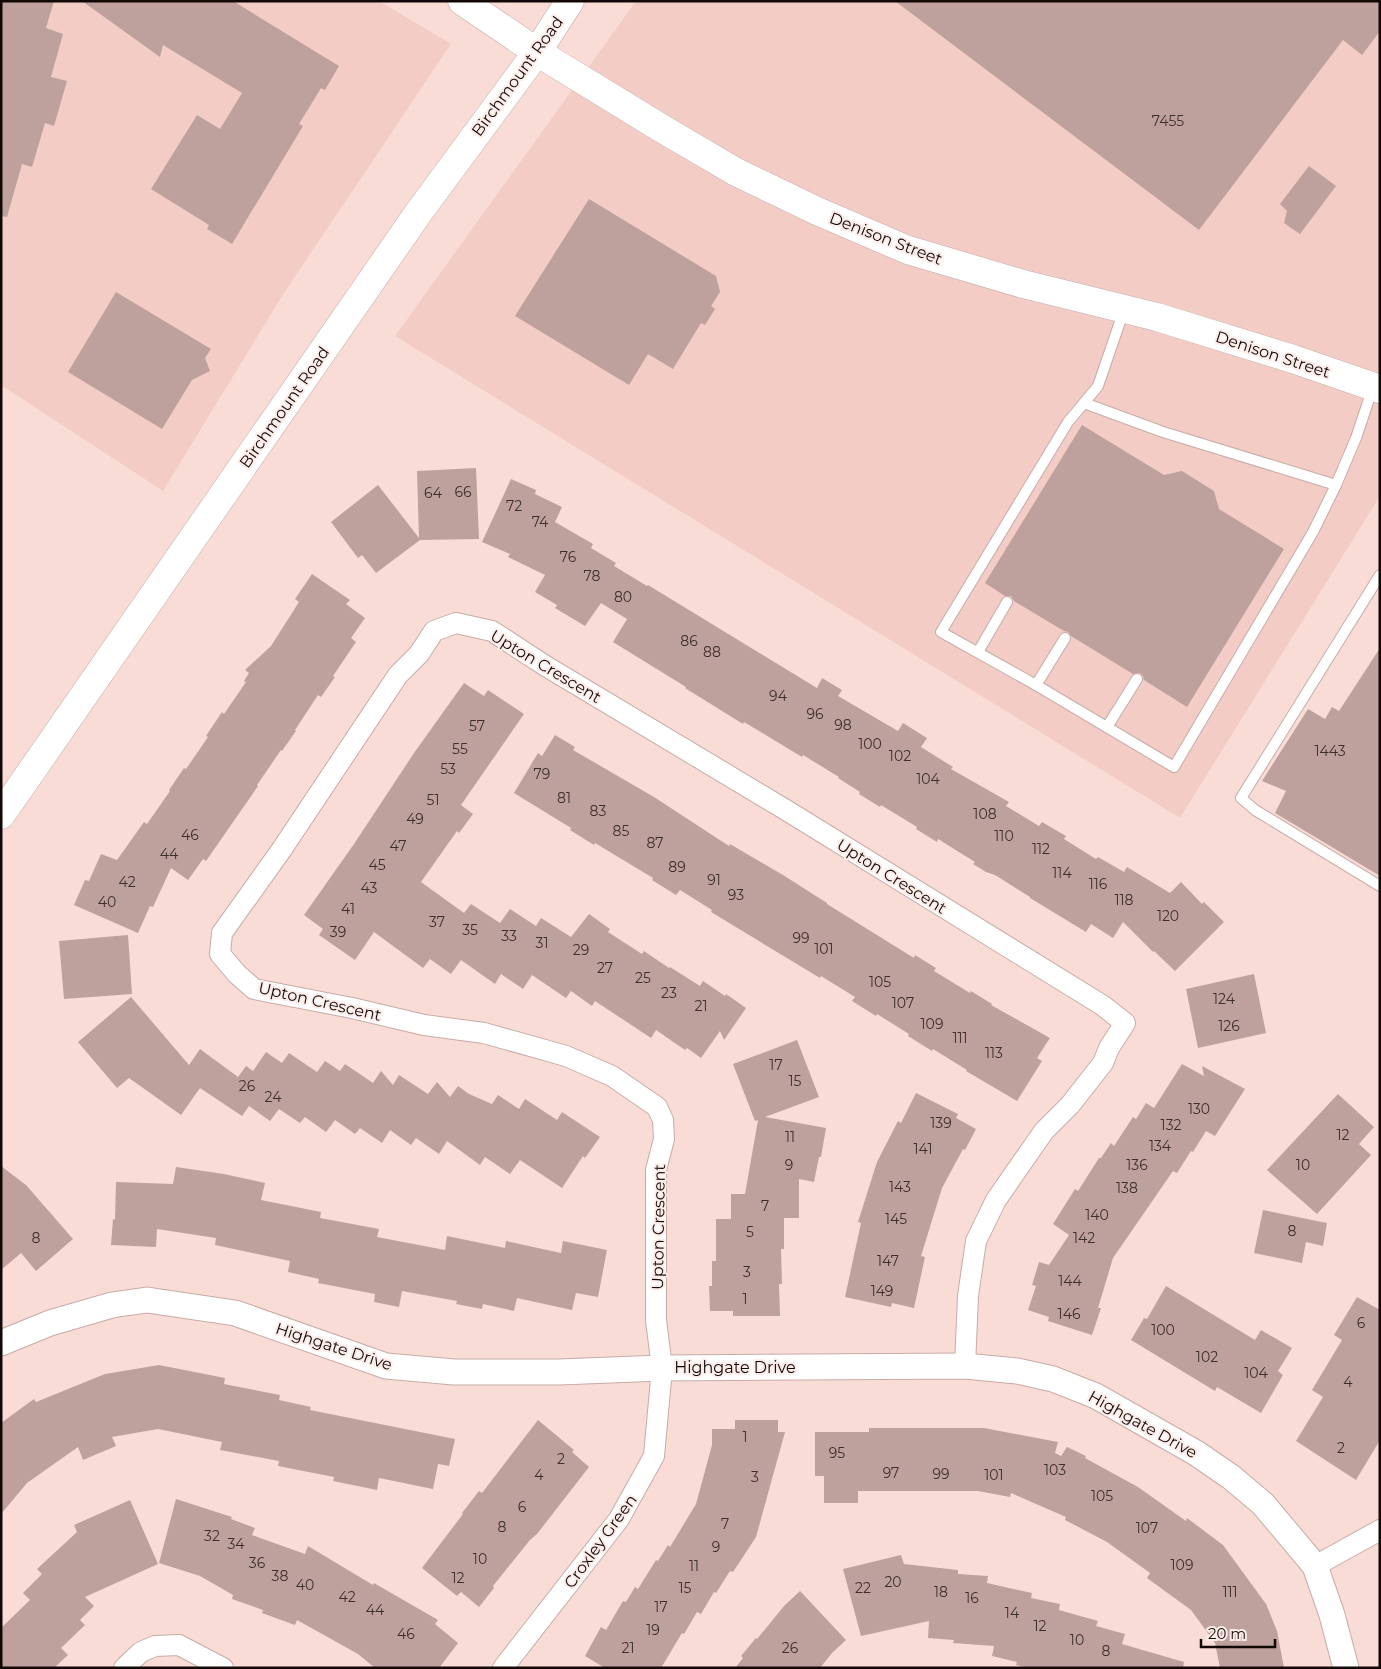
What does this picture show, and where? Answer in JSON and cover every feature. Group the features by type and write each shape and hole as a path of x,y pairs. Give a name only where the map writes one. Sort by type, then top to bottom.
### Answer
{"main road":[{"name":"Denison Street","path":"462,1 537,52 736,172 816,210 908,250 1023,284 1157,317 1376,387"},
{"name":"Birchmount Road","path":"1,814 419,212 537,52 570,1"}],"street":[{"name":"Upton Crescent","path":"662,1368 656,1320 656,1170 664,1139 663,1120 657,1107 612,1076 566,1056 484,1033 424,1025 254,988 237,974 220,954 222,933 282,849 398,675 419,654 434,631 456,623 492,631 544,665 786,810 1102,1004 1125,1023 1109,1048 1103,1063 1070,1105 1044,1131 996,1200 976,1241 968,1296 965,1366"},
{"name":"Highgate Drive","path":"1,1343 59,1320 112,1305 147,1300 235,1313 386,1366 454,1372 559,1372 662,1368 965,1366 1017,1371 1053,1379 1096,1396 1196,1453 1231,1477 1263,1504 1315,1566 1332,1615 1346,1668"},
{"name":"Croxley Green","path":"503,1668 619,1519 641,1482 654,1456 662,1368"},
{"path":"1315,1566 1380,1530"},
{"path":"124,1668 141,1652 155,1646 179,1645 223,1668"}],"lane":[{"path":"1124,309 1098,386 1068,422 941,632 1036,685 1174,767 1313,532 1336,485 1376,387"},
{"path":"1084,403 1163,432 1336,485"},
{"path":"1380,575 1241,798 1255,810 1380,886"},
{"path":"978,652 1007,602"},
{"path":"1036,685 1065,638"},
{"path":"1107,727 1137,679"}],"shaded area":[{"path":"1,1 379,1 451,44 284,293 163,491 1,385"},
{"path":"636,1 1380,1 1380,496 1180,818 395,336"}],"building":[{"path":"1,1 54,1 46,28 63,34 51,77 67,81 54,126 45,123 32,167 22,164 7,217 1,216"},
{"path":"82,1 233,1 339,66 325,90 321,88 299,124 303,126 232,244 207,229 209,225 151,189 197,115 220,129 242,93 163,45 160,57"},
{"path":"895,1 1380,1 1380,31 1362,55 1343,40 1199,230"},
{"path":"1309,166 1336,186 1300,234 1284,223 1287,211 1280,204"},
{"path":"589,199 716,276 720,292 711,306 715,309 705,325 701,323 673,369 648,354 629,385 515,316"},
{"path":"116,292 211,349 205,358 210,371 192,380 162,429 68,372"},
{"path":"1082,425 1164,475 1182,471 1214,491 1219,509 1284,549 1187,707 1144,680 1140,673 1133,674 1071,636 1068,632 1014,601 1011,596 1005,596 985,583"},
{"path":"476,468 479,539 420,540 376,573 362,555 358,558 331,522 378,485 419,538 417,471"},
{"path":"511,479 536,490 535,494 562,507 555,522 593,544 591,548 616,563 614,566 817,688 822,678 842,690 838,696 898,731 903,723 927,738 921,747 953,767 951,769 1009,802 1006,806 1039,826 1042,822 1066,836 1064,839 1096,859 1098,857 1124,872 1127,867 1170,893 1181,882 1202,904 1204,902 1224,922 1175,971 1123,922 1113,938 1091,924 1086,932 995,875 973,864 975,862 938,839 937,842 916,829 917,827 859,794 860,792 839,777 744,722 743,724 613,642 627,619 601,603 585,626 555,608 557,605 535,592 545,575 508,557 510,554 482,542"},
{"path":"312,574 350,600 346,604 365,618 351,638 356,642 333,676 335,677 321,697 318,695 296,731 281,750 206,861 203,859 188,880 171,868 153,907 150,906 138,933 74,905 85,880 89,881 101,854 117,860 144,822 147,824 184,768 186,769 208,737 206,736 222,712 224,714 246,682 244,681 249,673 245,670 271,646 299,602 295,599"},
{"path":"1380,648 1380,876 1275,813 1286,791 1262,781 1308,709 1325,719 1332,707 1339,711"},
{"path":"464,683 484,696 488,690 524,714 461,805 473,814 459,833 457,831 421,882 464,913 471,904 500,923 510,909 536,926 541,918 571,937 589,914 610,929 608,932 642,954 644,951 700,986 703,981 725,996 726,994 746,1008 724,1040 720,1031 701,1058 687,1048 685,1050 656,1030 651,1038 595,1001 592,1006 571,991 566,998 532,975 523,989 501,974 495,984 461,960 451,974 430,959 423,968 374,932 355,960 319,935 323,929 304,915"},
{"path":"555,735 575,747 573,750 654,797 729,846 730,844 783,875 914,958 915,955 936,968 934,971 970,993 971,991 991,1005 1050,1038 1037,1058 1042,1061 1017,1101 933,1049 932,1051 877,1014 876,1016 852,1001 855,997 821,976 820,978 711,912 712,910 680,890 676,895 652,880 653,878 595,843 594,845 570,830 571,828 514,793 538,753 542,756"},
{"path":"128,935 132,994 64,999 59,941"},
{"path":"1254,974 1266,1033 1198,1048 1186,989"},
{"path":"131,997 189,1065 200,1049 238,1077 246,1066 253,1071 266,1052 282,1063 289,1053 317,1072 325,1061 340,1071 345,1064 373,1083 381,1071 393,1085 399,1075 428,1094 437,1082 450,1097 458,1086 469,1094 492,1104 498,1095 519,1109 525,1099 557,1120 562,1112 600,1137 585,1158 583,1156 562,1188 520,1160 510,1174 485,1157 480,1165 447,1141 439,1154 416,1138 411,1145 390,1130 382,1143 360,1128 355,1134 335,1120 326,1132 305,1117 300,1123 279,1109 270,1121 249,1106 242,1116 200,1088 181,1115 129,1078 117,1088 78,1042"},
{"path":"797,1040 819,1097 765,1117 826,1128 814,1182 799,1179 799,1218 784,1218 784,1249 781,1249 782,1284 779,1284 780,1316 733,1316 733,1311 710,1311 709,1286 712,1286 712,1261 716,1261 716,1219 731,1219 731,1194 745,1194 758,1120 755,1121 733,1064"},
{"path":"1182,1064 1204,1076 1202,1066 1245,1089 1215,1136 1206,1131 1177,1173 1173,1171 1113,1258 1098,1308 1101,1308 1092,1335 1048,1321 1049,1317 1028,1310 1036,1286 1032,1285 1039,1262 1049,1265 1069,1235 1053,1224 1075,1189 1078,1191 1099,1158 1101,1158 1111,1143 1114,1146 1133,1117 1136,1119 1146,1103 1154,1108"},
{"path":"916,1093 958,1114 956,1118 976,1129 942,1188 921,1256 925,1257 914,1308 892,1303 891,1307 845,1297 861,1223 858,1222 877,1162 898,1121 901,1123"},
{"path":"1338,1094 1374,1127 1359,1144 1371,1155 1317,1214 1267,1170"},
{"path":"1,1166 26,1185 73,1239 36,1271 21,1253 1,1270"},
{"path":"176,1167 224,1174 265,1183 261,1200 321,1212 320,1218 379,1229 377,1237 445,1250 447,1236 505,1248 506,1241 561,1253 563,1241 607,1250 598,1297 576,1293 572,1310 517,1298 514,1311 483,1304 482,1309 456,1304 457,1301 402,1291 399,1307 374,1302 375,1294 318,1283 319,1279 288,1272 290,1261 215,1245 216,1238 157,1229 156,1247 111,1245 113,1219 115,1220 116,1182 173,1184"},
{"path":"1263,1210 1327,1223 1323,1246 1306,1242 1302,1263 1254,1253"},
{"path":"1166,1286 1255,1340 1261,1330 1292,1348 1278,1371 1283,1375 1261,1413 1217,1387 1215,1391 1131,1340 1144,1318 1147,1319"},
{"path":"1357,1297 1380,1310 1380,1440 1356,1480 1296,1441 1323,1397 1312,1390 1342,1340 1334,1335"},
{"path":"159,1365 225,1378 224,1384 280,1395 279,1400 311,1407 310,1410 455,1439 449,1466 438,1464 433,1489 379,1478 377,1490 333,1481 334,1477 278,1466 279,1461 220,1450 222,1442 158,1429 112,1437 116,1446 83,1460 78,1447 27,1483 1,1514 1,1423 34,1399 36,1402 105,1374"},
{"path":"538,1420 574,1450 572,1452 589,1467 537,1534 493,1586 494,1588 479,1607 461,1592 457,1596 422,1568 479,1491 482,1493"},
{"path":"735,1420 778,1420 778,1432 785,1432 756,1537 733,1572 730,1571 716,1593 714,1592 701,1614 697,1612 661,1668 605,1668 585,1656 601,1627 606,1630 623,1601 626,1602 635,1587 638,1589 656,1560 658,1561 668,1545 670,1547 696,1504 712,1445 712,1429 735,1429"},
{"path":"869,1428 984,1428 1058,1442 1055,1453 1061,1456 1067,1447 1086,1456 1085,1458 1138,1487 1186,1521 1187,1518 1223,1545 1266,1604 1277,1631 1284,1668 1220,1668 1215,1643 1191,1610 1147,1578 1150,1573 1107,1542 1065,1520 1066,1517 1011,1493 1010,1497 978,1491 858,1491 858,1503 824,1503 824,1476 815,1476 815,1432 869,1432"},
{"path":"176,1499 232,1517 231,1519 255,1528 252,1535 305,1554 308,1546 373,1585 374,1583 438,1620 435,1624 458,1643 439,1668 375,1668 358,1654 297,1620 295,1625 262,1613 263,1610 232,1599 233,1595 200,1576 159,1563"},
{"path":"130,1500 158,1564 85,1597 94,1606 80,1620 85,1625 61,1648 68,1655 54,1668 1,1668 1,1628 30,1600 23,1593 42,1574 37,1569 77,1532 74,1525"},
{"path":"901,1555 904,1564 958,1570 958,1574 988,1576 987,1583 1032,1593 1031,1598 1060,1604 1059,1610 1098,1621 1096,1626 1125,1634 1122,1644 1184,1662 1183,1668 1030,1668 1016,1665 1017,1662 992,1656 994,1646 953,1643 954,1640 928,1638 929,1621 861,1636 843,1569"},
{"path":"800,1591 846,1640 820,1668 735,1668 743,1658 741,1656 756,1638"}]}
